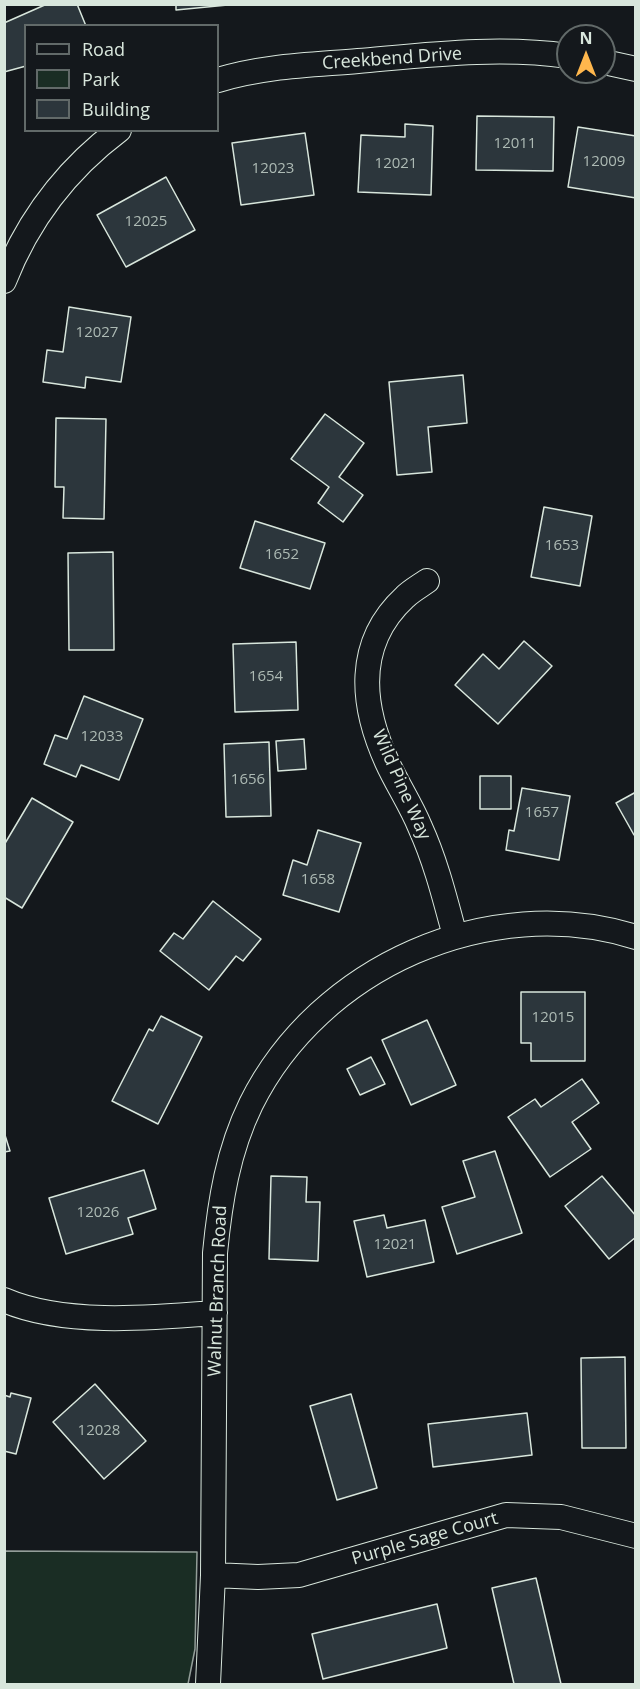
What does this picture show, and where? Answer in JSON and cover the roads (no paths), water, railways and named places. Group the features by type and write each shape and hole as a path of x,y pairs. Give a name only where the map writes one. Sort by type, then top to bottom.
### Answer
{"street":[{"name":"Creekbend Drive","path":"219,80 267,69 426,55 490,51 556,55"},
{"path":"616,65 636,69"},
{"path":"4,280 38,214 66,178 100,144 116,132"},
{"name":"Wild Pine Way","path":"427,581 405,597 386,620 373,644 366,671 368,702 378,741 420,827 438,874 455,936"},
{"name":"Walnut Branch Road","path":"208,1684 213,1575 215,1253 220,1200 232,1151 251,1105 267,1077 295,1038 329,1005 368,975 416,949 455,936 487,929 533,924 581,925 636,937"},
{"path":"4,1300 53,1314 82,1318 215,1313"},
{"name":"Purple Sage Court","path":"213,1575 258,1577 299,1575 506,1515 561,1517 636,1536"}]}
